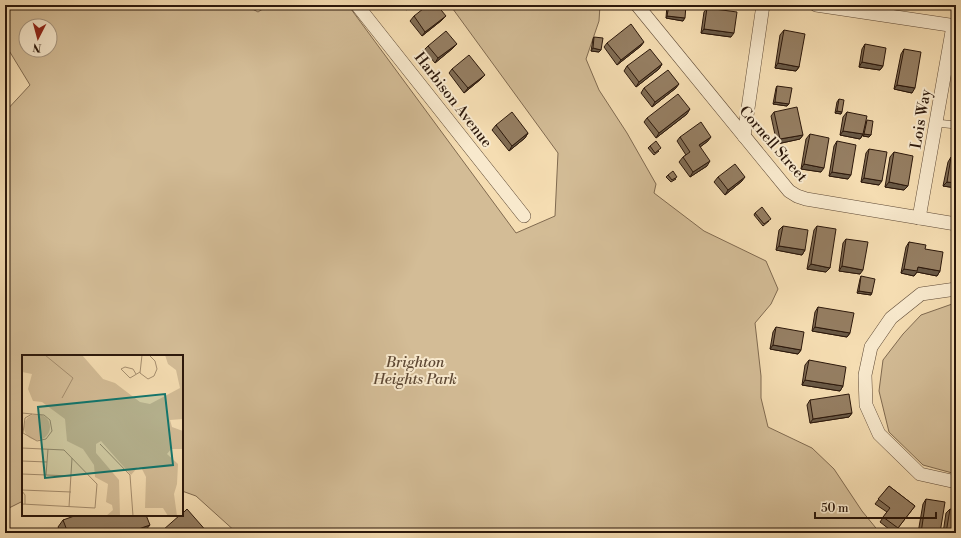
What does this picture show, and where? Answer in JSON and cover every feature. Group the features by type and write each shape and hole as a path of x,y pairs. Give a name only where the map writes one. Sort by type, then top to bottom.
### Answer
{"street":[{"name":"Harbison Avenue","path":"357,5 524,216"},
{"name":"Cornell Street","path":"637,5 789,191 806,200 956,224"},
{"path":"744,136 763,5"},
{"path":"816,5 955,26"},
{"name":"Lois Way","path":"919,218 955,26"},
{"path":"956,289 921,294 891,318 871,347 866,375 866,405 879,434 920,474 956,482"}],"lane":[{"path":"936,123 956,125"}],"green space":[{"name":"Brighton Heights Park","path":"5,5 245,5 258,12 269,5 348,5 516,233 555,216 558,153 450,5 600,5 599,21 586,59 599,90 627,133 656,184 654,193 704,231 766,261 778,289 771,304 755,323 761,376 761,398 768,427 812,448 834,469 862,511 880,533 237,533 196,496 183,491 183,355 22,355 22,502 5,510 5,112 30,85 5,44"},
{"path":"955,303 956,474 923,465 889,432 879,391 883,360 903,334 921,315"}],"building":[{"path":"428,5 437,5 446,16 425,32 414,16"},
{"path":"669,5 686,5 685,18 667,16"},
{"path":"707,8 737,12 734,33 704,29"},
{"path":"631,24 644,42 621,60 607,43"},
{"path":"784,30 805,34 799,67 778,63"},
{"path":"446,31 457,44 438,58 428,46"},
{"path":"594,37 603,38 601,50 593,48"},
{"path":"865,44 886,48 883,66 862,62"},
{"path":"650,49 662,64 639,82 627,66"},
{"path":"904,49 921,52 915,88 897,85"},
{"path":"469,55 485,75 468,88 452,69"},
{"path":"668,70 679,84 655,102 644,88"},
{"path":"777,86 792,88 789,104 775,102"},
{"path":"678,94 690,109 659,133 647,118"},
{"path":"839,99 844,100 842,112 837,111"},
{"path":"797,107 803,135 780,139 774,112"},
{"path":"512,112 528,133 512,146 496,125"},
{"path":"847,112 867,116 863,134 843,131"},
{"path":"867,120 873,121 871,135 864,134"},
{"path":"701,122 711,137 699,145 710,161 693,172 683,157 690,152 680,137"},
{"path":"810,134 829,138 824,168 804,164"},
{"path":"656,141 661,148 655,153 650,146"},
{"path":"837,141 856,145 851,175 832,172"},
{"path":"869,149 887,152 882,181 864,178"},
{"path":"894,152 913,156 908,186 889,182"},
{"path":"951,157 956,158 956,183 947,182"},
{"path":"735,164 745,177 728,190 718,177"},
{"path":"673,171 677,177 672,180 668,175"},
{"path":"762,207 771,219 764,224 755,213"},
{"path":"783,226 808,230 805,250 779,246"},
{"path":"817,226 836,229 830,268 811,264"},
{"path":"846,239 868,242 863,270 842,266"},
{"path":"909,242 926,245 925,249 943,252 940,271 918,267 917,271 904,269"},
{"path":"861,276 875,279 872,293 859,291"},
{"path":"818,307 854,313 850,333 815,327"},
{"path":"776,327 804,332 801,350 773,345"},
{"path":"809,360 846,367 843,386 805,380"},
{"path":"849,394 852,413 813,419 810,400"},
{"path":"889,486 915,506 898,528 883,517 890,508 878,499"},
{"path":"926,499 945,502 940,533 921,533"},
{"path":"187,509 208,533 166,533 163,530 179,516 183,516 183,513"},
{"path":"950,509 956,510 956,533 946,533"},
{"path":"74,516 146,516 150,525 127,533 68,533 63,520"}]}
